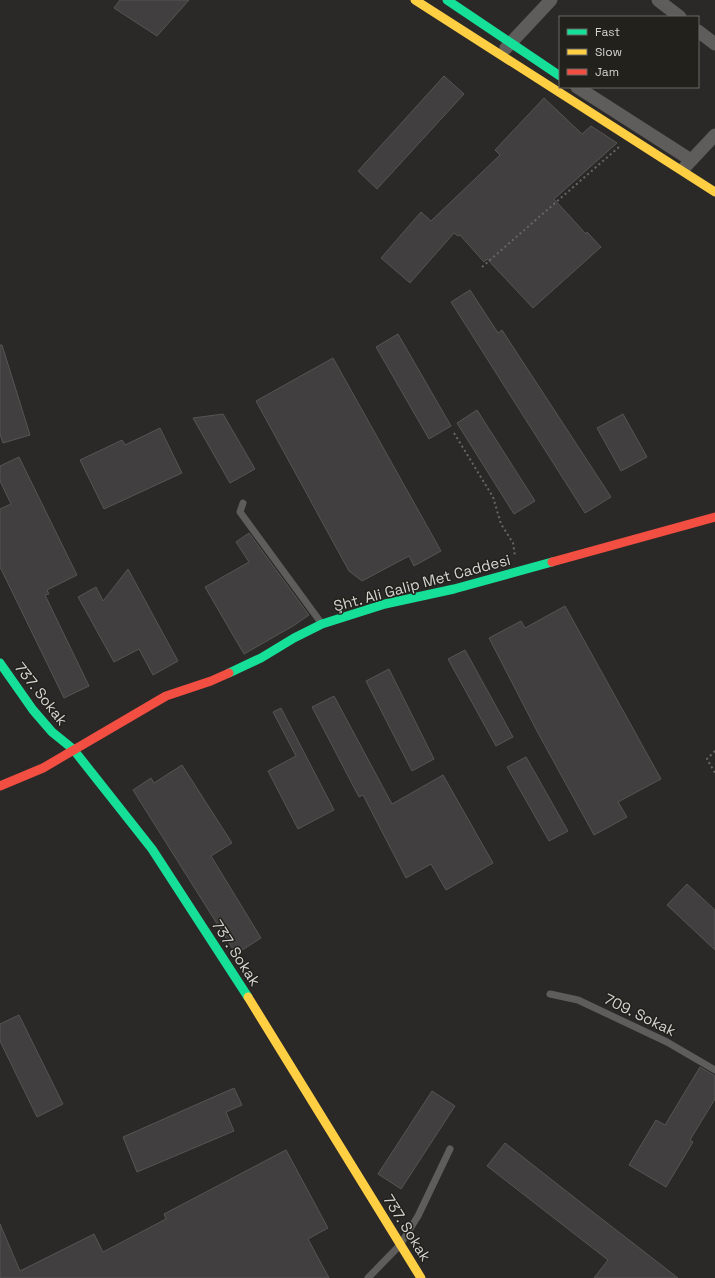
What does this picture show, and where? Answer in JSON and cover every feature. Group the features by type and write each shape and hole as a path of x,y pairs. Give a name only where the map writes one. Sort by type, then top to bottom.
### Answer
{"street":[{"path":"416,0 629,138 687,165"},
{"path":"447,0 510,44 559,75"},
{"path":"501,54 551,0"},
{"path":"658,0 679,16"},
{"path":"699,32 715,44"},
{"path":"578,88 687,165 715,192"},
{"path":"687,165 715,135"},
{"name":"Şht. Ali Galip Met Caddesi","path":"0,786 43,768 73,749 166,696 211,681 261,658 294,638 322,624 385,604 454,589 715,517"},
{"name":"737. Sokak","path":"0,663 15,685 58,739 73,749 152,849 275,1039 421,1278"}],"lane":[{"path":"243,503 240,512 322,624"},
{"name":"709. Sokak","path":"550,994 578,1000 667,1042 715,1070"},
{"path":"368,1278 400,1245 418,1216 450,1149"}],"path":[{"path":"482,267 629,138"},
{"path":"454,433 494,497 501,524 513,543 518,571"},
{"path":"715,751 706,759 715,774"}],"building":[{"path":"120,0 189,0 157,36 114,8"},
{"path":"444,76 464,94 377,189 358,171"},
{"path":"544,98 582,134 591,126 617,143 554,199 586,234 587,232 601,247 533,308 487,259 484,262 460,235 458,236 454,233 410,283 381,258 421,212 431,221 500,155 495,150"},
{"path":"470,290 498,333 502,330 611,497 585,513 451,302"},
{"path":"398,334 451,426 429,439 376,347"},
{"path":"0,345 2,345 30,435 3,443 0,434"},
{"path":"333,358 441,551 414,566 409,556 362,581 349,571 256,401"},
{"path":"477,410 535,501 514,514 457,423"},
{"path":"223,414 255,469 230,483 193,418"},
{"path":"623,414 647,457 621,471 597,428"},
{"path":"160,428 182,473 104,509 80,460 122,440 125,445"},
{"path":"19,457 77,575 47,590 49,594 45,595 89,686 64,698 0,567 0,509 11,504 0,481 0,466"},
{"path":"249,533 309,615 293,626 244,654 205,587 249,562 236,542"},
{"path":"128,569 178,661 153,675 139,649 114,662 78,597 96,587 103,601"},
{"path":"565,606 661,779 618,802 627,817 594,835 538,733 489,638 521,621 525,628"},
{"path":"465,650 513,737 496,746 448,659"},
{"path":"389,669 434,759 412,771 366,681"},
{"path":"334,696 392,804 443,775 493,863 446,890 431,864 406,878 363,795 359,797 312,707"},
{"path":"281,708 334,810 298,829 268,771 296,756 273,712"},
{"path":"526,757 568,831 549,841 507,767"},
{"path":"182,765 232,843 211,856 261,938 236,954 133,790 151,778 154,783"},
{"path":"687,884 715,910 715,950 667,905"},
{"path":"19,1015 63,1104 37,1117 0,1041 0,1024"},
{"path":"700,1067 715,1076 715,1099 690,1140 693,1142 666,1187 629,1165 656,1120 665,1125"},
{"path":"234,1088 242,1105 226,1112 234,1131 137,1172 123,1137"},
{"path":"432,1091 455,1106 401,1189 378,1174"},
{"path":"505,1143 678,1278 594,1278 608,1260 487,1166"},
{"path":"286,1150 328,1228 308,1239 329,1278 0,1278 0,1224 20,1271 94,1234 103,1252 166,1219 164,1214"}],"traffic: fast":[{"path":"447,0 559,75"},
{"path":"229,673 261,658 294,638 322,624 385,604 454,589 552,562"},
{"path":"0,663 33,710 52,732 73,749 152,849 248,997"}],"traffic: slow":[{"path":"415,0 715,192"},
{"path":"248,997 421,1278"}],"traffic: jam":[{"path":"552,562 715,517"},
{"path":"0,786 43,768 166,696 211,681 229,673"}]}
